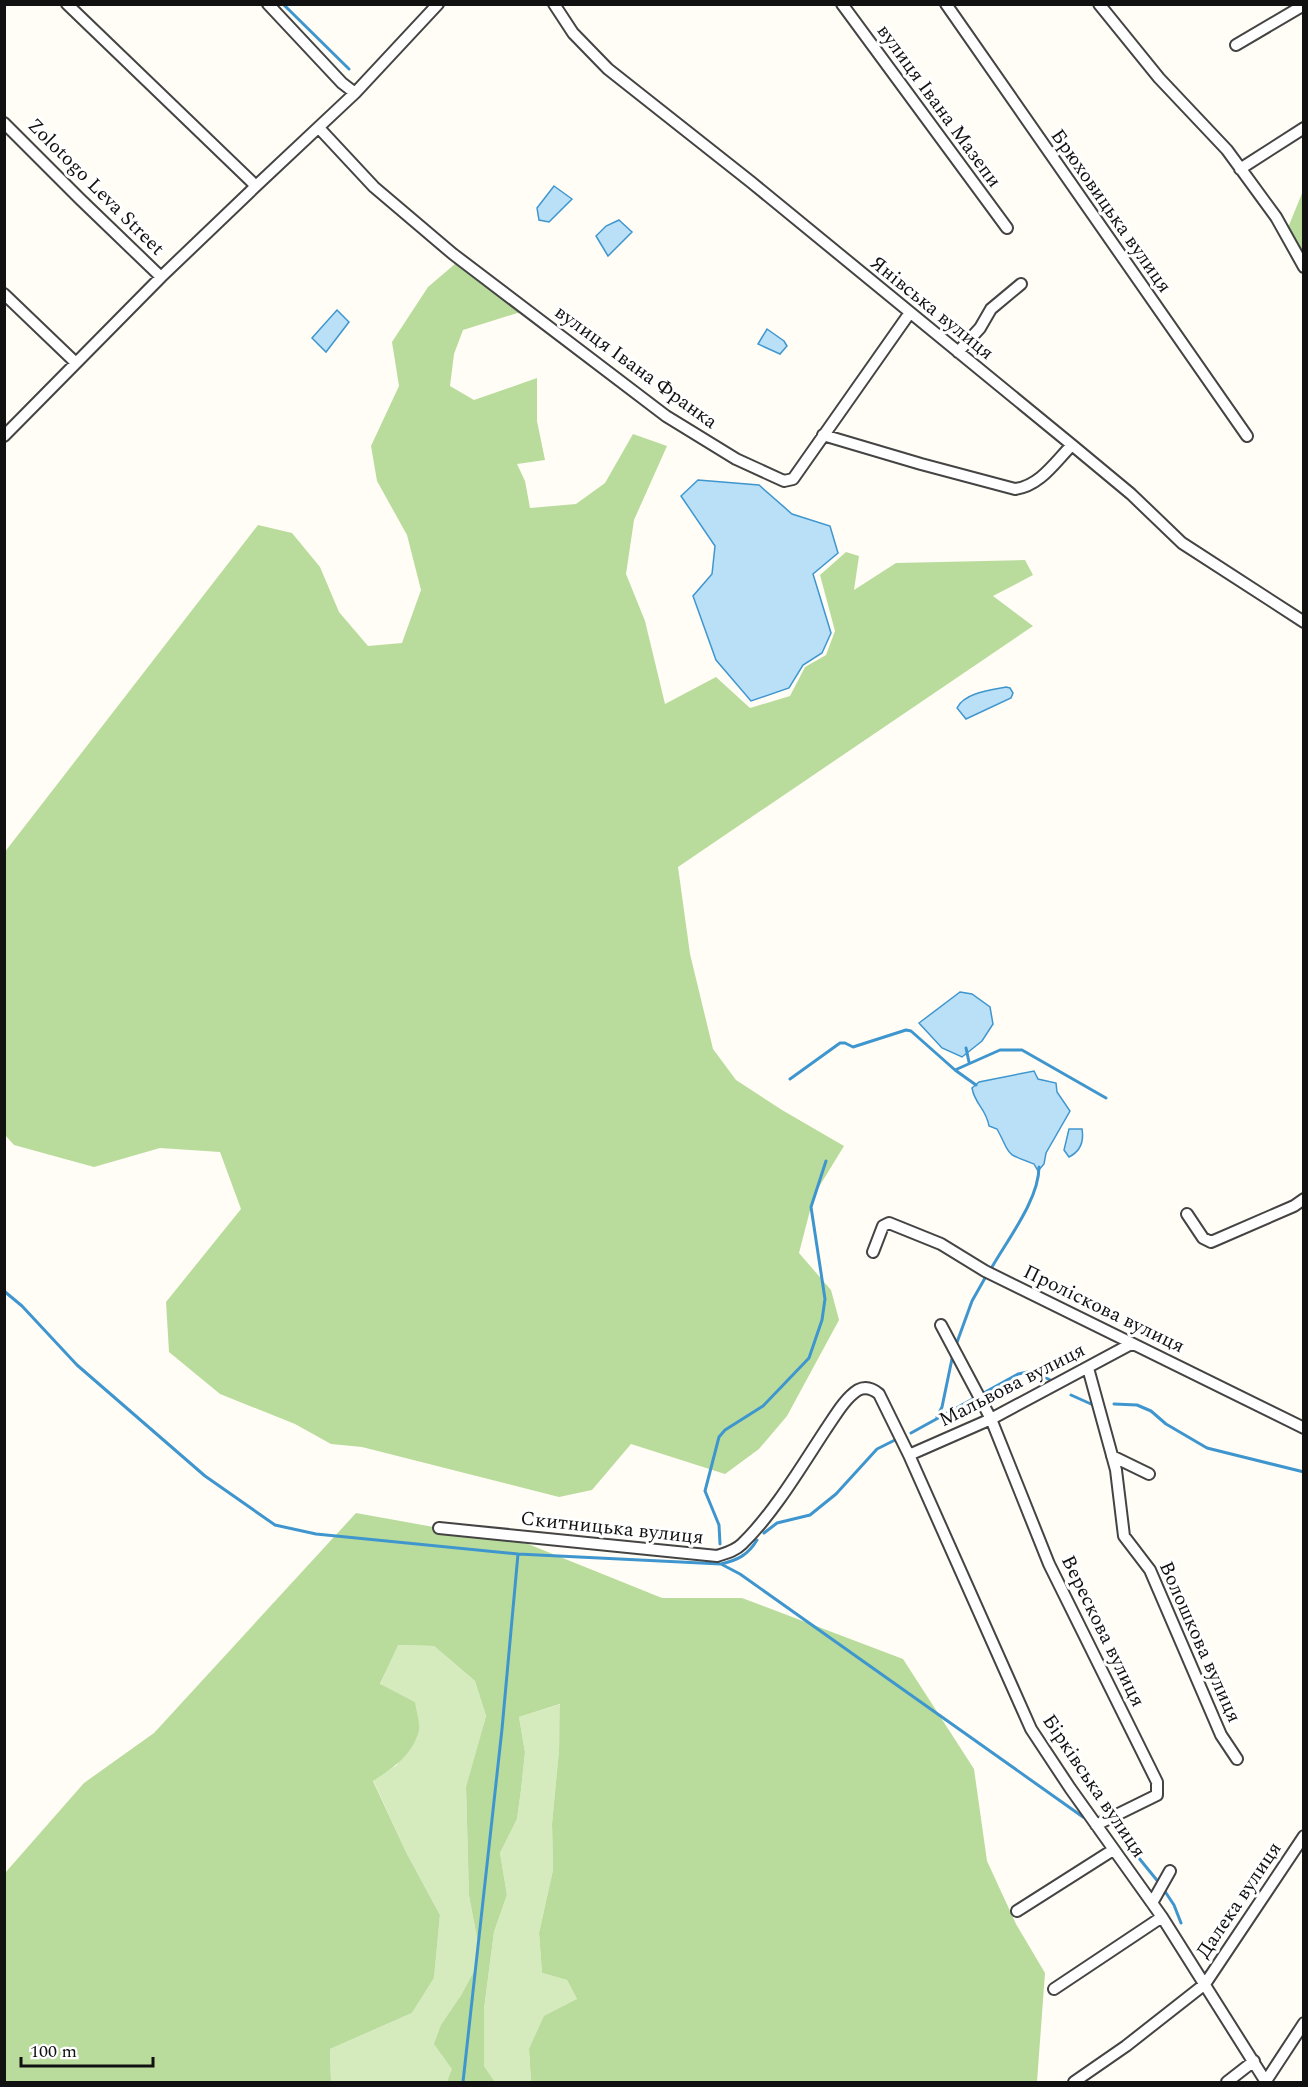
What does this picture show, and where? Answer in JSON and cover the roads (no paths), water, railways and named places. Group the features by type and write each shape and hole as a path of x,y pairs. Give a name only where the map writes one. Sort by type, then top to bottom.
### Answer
{"street":[{"path":"67,4 256,186"},
{"path":"268,4 342,83 355,93"},
{"path":"4,436 161,277 355,93 426,9 438,4"},
{"name":"Янівська вулиця","path":"554,4 573,33 608,69 751,182 909,314 1072,445 1131,494 1182,543 1304,622"},
{"name":"вулиця Івана Мазепи","path":"842,4 1007,228"},
{"name":"Брюховицька вулиця","path":"946,4 1247,436"},
{"path":"1099,4 1159,78 1219,141 1276,217 1304,267"},
{"path":"1236,45 1304,4"},
{"name":"Zolotogo Leva Street","path":"4,123 161,277"},
{"name":"вулиця Івана Франка","path":"319,128 374,187 453,254 666,416 736,459 784,482 793,479 909,314"},
{"path":"1240,169 1304,129"},
{"path":"958,352 980,328 991,309 1021,284"},
{"path":"4,294 76,363"},
{"path":"823,435 1015,489 1027,487 1035,482 1072,445"},
{"path":"1187,1214 1203,1238 1211,1242 1294,1206 1304,1199"},
{"name":"Проліскова вулиця","path":"873,1252 883,1226 889,1223 941,1244 985,1271 1304,1428"},
{"path":"941,1325 991,1419"},
{"name":"Мальвова вулиця","path":"909,1455 991,1419 1131,1344"},
{"name":"Волошкова вулиця","path":"1088,1368 1116,1470 1124,1536 1150,1570 1221,1735 1237,1759"},
{"name":"Скитницька вулиця","path":"439,1528 717,1556 732,1551 748,1537 771,1508 840,1408 856,1391 869,1388 879,1394"},
{"name":"Бірківська вулиця","path":"879,1394 909,1455 1031,1729 1113,1850 1162,1917 1266,2082"},
{"name":"Верескова вулиця","path":"991,1419 1049,1564 1156,1782 1157,1795 1096,1825"},
{"path":"1112,1456 1149,1474"},
{"name":"Далека вулиця","path":"1074,2082 1126,2046 1205,1984 1304,1836"},
{"path":"1017,1911 1113,1850"},
{"path":"1152,1903 1170,1871"},
{"path":"1054,1989 1162,1917"},
{"path":"1266,2082 1304,2023"},
{"path":"1227,2082 1254,2061"}],"water":[{"path":"554,186 572,199 549,222 539,220 537,208"},
{"path":"619,220 632,232 608,256 596,236 606,226"},
{"path":"337,310 349,322 326,352 312,338"},
{"path":"767,329 784,341 787,346 780,354 758,344"},
{"path":"698,480 759,485 792,514 830,526 838,553 813,574 831,633 822,653 803,665 789,688 751,701 716,660 693,596 712,574 715,546 681,496"},
{"path":"1010,688 1013,693 1011,698 966,719 957,708 960,703 971,696"},
{"path":"960,992 972,994 990,1007 993,1024 982,1041 962,1057 942,1048 919,1023"},
{"path":"1034,1071 1038,1079 1056,1083 1057,1092 1070,1111 1046,1153 1044,1164 1038,1171 1034,1164 1009,1152 997,1129 989,1126 972,1088 979,1082"},
{"path":"1069,1129 1082,1129 1083,1133 1079,1149 1069,1157 1064,1150"}],"waterway":[{"path":"283,4 349,69"},
{"path":"790,1079 840,1043 853,1047 906,1030 911,1031 955,1070 976,1085"},
{"path":"966,1048 969,1062"},
{"path":"955,1070 1000,1050 1022,1050 1106,1098"},
{"path":"720,1544 719,1525 705,1491 719,1437 725,1430 763,1406 809,1358 822,1320 825,1299 811,1207 826,1161"},
{"path":"992,1267 1028,1205 1038,1179 1039,1167"},
{"path":"956,1345 972,1301 985,1278"},
{"path":"4,1291 22,1306 77,1365 205,1476 275,1525 316,1534 518,1554 721,1564 740,1574 1083,1817"},
{"path":"937,1417 942,1407 953,1354"},
{"path":"911,1433 1018,1374 1033,1371 1052,1381"},
{"path":"1071,1395 1091,1404"},
{"path":"1114,1404 1137,1405 1151,1411 1166,1424 1207,1448 1304,1472"},
{"path":"764,1533 777,1523 810,1515 836,1494 877,1449 897,1439"},
{"path":"721,1564 742,1556 757,1540"},
{"path":"463,2082 502,1729 518,1554"},
{"path":"1112,1825 1160,1884"},
{"path":"1164,1890 1174,1905 1181,1923"}]}
